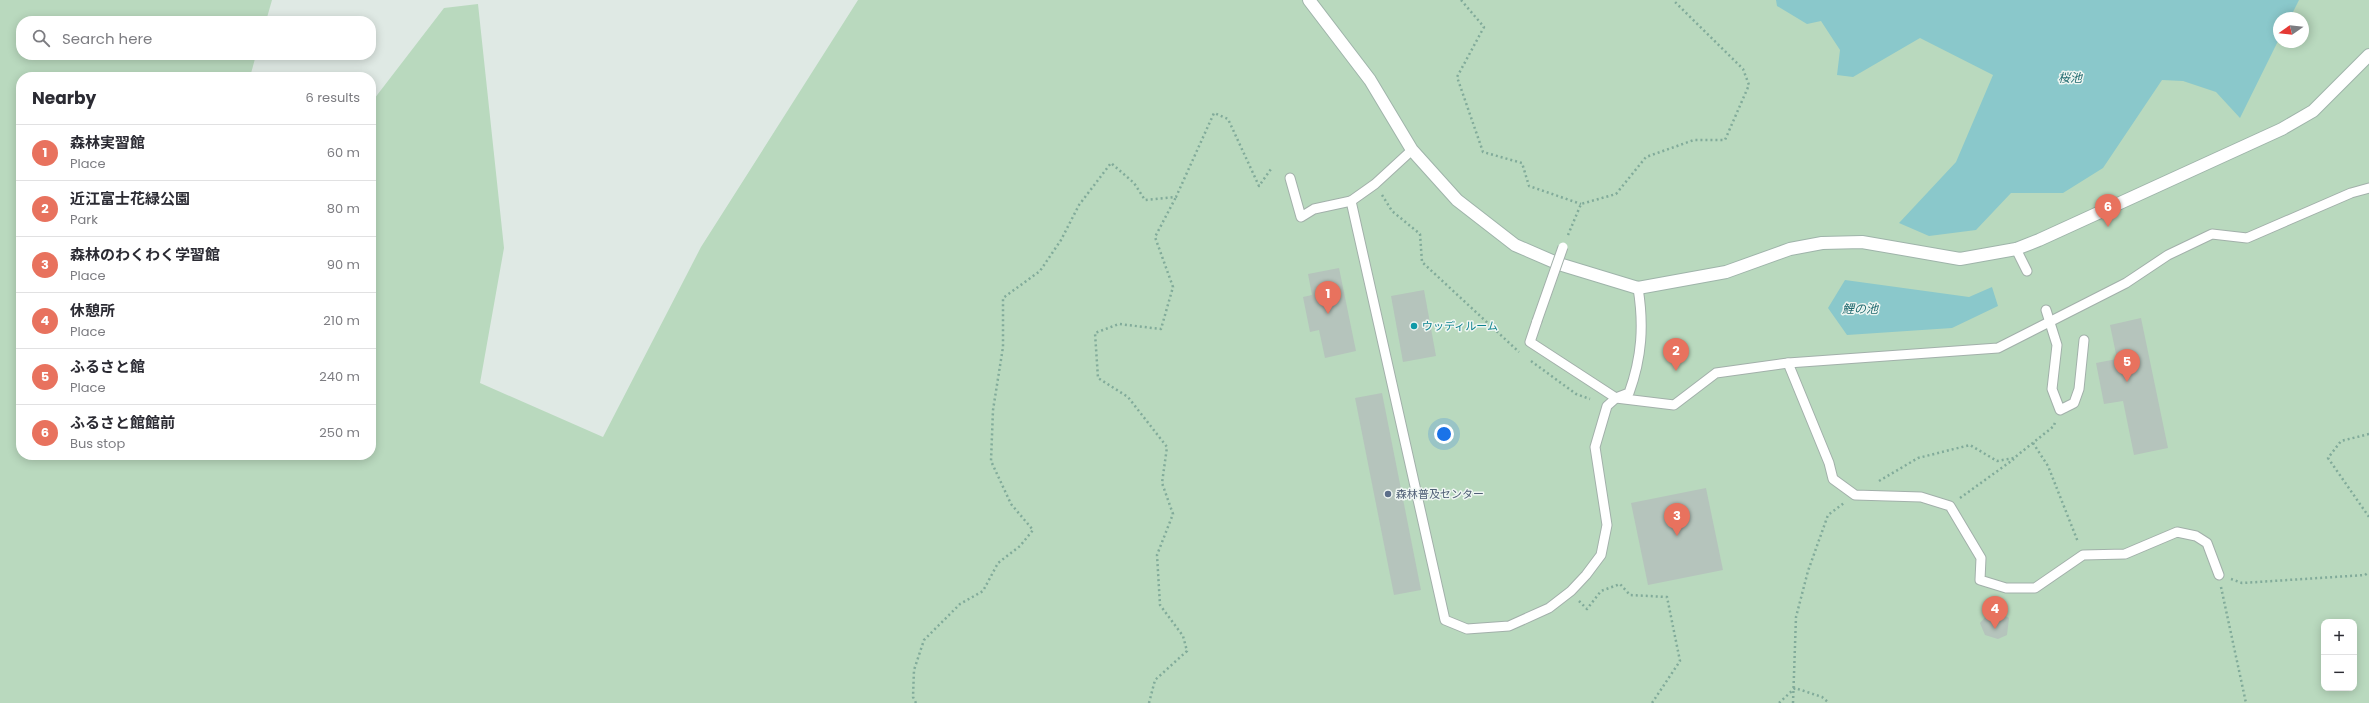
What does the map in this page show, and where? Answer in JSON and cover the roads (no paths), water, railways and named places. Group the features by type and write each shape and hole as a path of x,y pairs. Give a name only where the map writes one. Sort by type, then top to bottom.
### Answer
{"main road":[{"path":"1309,0 1370,80 1412,150 1457,200 1515,245 1559,264 1638,288 1726,272 1790,249 1822,243 1862,242 1960,259 2016,249 2039,240 2282,129 2313,110 2369,55"}],"lane":[{"path":"1290,178 1301,217 1314,209 1351,201 1375,184 1412,150"},
{"path":"1563,247 1530,342 1616,398 1674,405 1716,374 1788,363 1998,348 2126,283 2168,255 2212,234 2247,238 2351,193 2369,188"},
{"path":"1351,201 1445,620 1467,629 1508,626 1549,608 1571,591 1601,555 1607,525 1595,447 1608,406 1616,398 1629,393 1641,349 1641,309 1638,288"},
{"path":"2016,249 2027,271"},
{"path":"2046,310 2057,345 2052,389 2060,410 2074,403 2080,389 2084,340"},
{"path":"1788,363 1829,463 1833,479 1855,495 1921,497 1950,506 1981,558 1980,580 1989,584 2021,589 2035,588 2083,555 2125,554 2176,532 2196,536 2207,543 2219,575"}],"water":[{"name":"桜池","path":"1776,0 2299,0 2293,12 2273,12 2273,48 2275,48 2240,118 2216,92 2183,81 2162,80 2103,168 2063,193 2011,193 1976,230 1929,236 1899,223 1956,162 1993,75 1920,38 1853,77 1837,75 1840,50 1821,21 1807,24 1777,6"},
{"name":"鯉の池","path":"1845,280 1969,297 1992,287 1998,306 1952,328 1847,335 1828,308"}],"place":[{"name":"ふるさと館館前","path":"2108,227"},
{"name":"森林実習館","path":"1328,314"},
{"name":"ウッディルーム","path":"1414,326"},
{"name":"近江富士花緑公園","path":"1676,371"},
{"name":"ふるさと館","path":"2127,382"},
{"name":"森林普及センター","path":"1388,494"},
{"name":"森林のわくわく学習館","path":"1677,536"},
{"name":"休憩所","path":"1995,629"}]}
